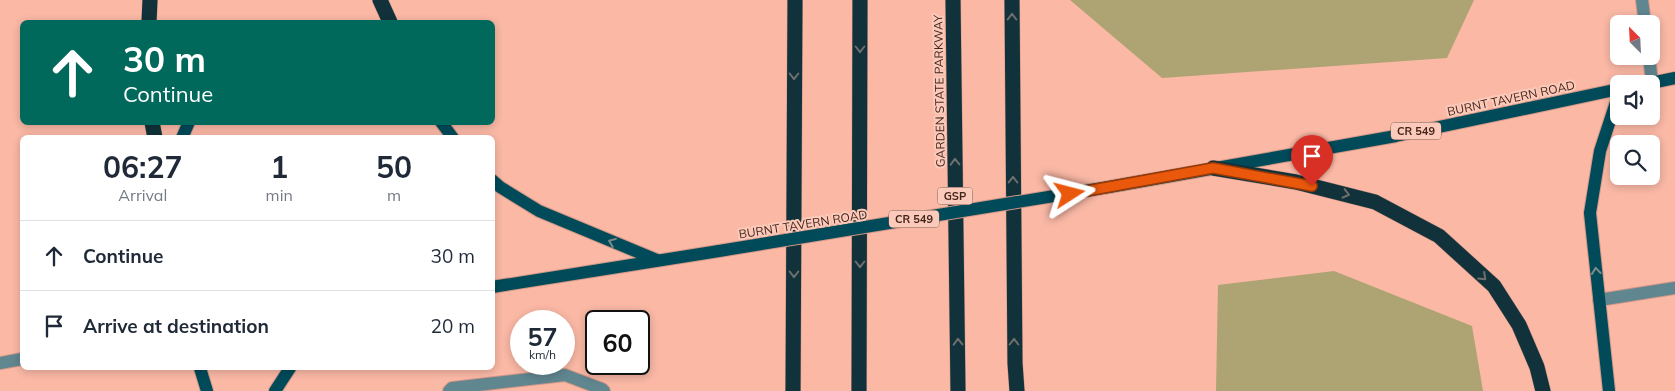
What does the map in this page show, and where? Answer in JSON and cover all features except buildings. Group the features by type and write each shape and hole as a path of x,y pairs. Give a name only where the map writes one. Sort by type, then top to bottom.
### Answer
{"highway":[{"path":"149,20 150,0"},
{"path":"380,0 389,20"},
{"path":"793,391 794,0"},
{"path":"859,391 860,0"},
{"name":"GARDEN STATE PARKWAY","path":"953,0 958,391"},
{"path":"1012,0 1015,363 1017,391"},
{"path":"1213,168 1296,182 1375,202 1439,236 1494,286 1519,325 1537,367 1542,391"}],"main road":[{"path":"1660,81 1675,78"},
{"name":"BURNT TAVERN ROAD","path":"495,287 1109,187 1396,136 1610,93"},
{"path":"1609,391 1590,212 1600,151 1610,119"},
{"name":"CR 549","path":"495,183 539,211 657,260"},
{"path":"201,370 207,391"},
{"path":"275,391 289,370"}],"street":[{"path":"1642,0 1644,15"},
{"path":"1599,300 1675,288"},
{"path":"0,363 20,359"},
{"path":"449,391 452,388 565,375 604,391"}],"shaded area":[{"path":"1070,0 1474,0 1447,58 1162,78"},
{"path":"1334,271 1472,326 1483,391 1216,391 1218,285"}],"route":[{"path":"1070,194 1213,168 1312,186"}]}
